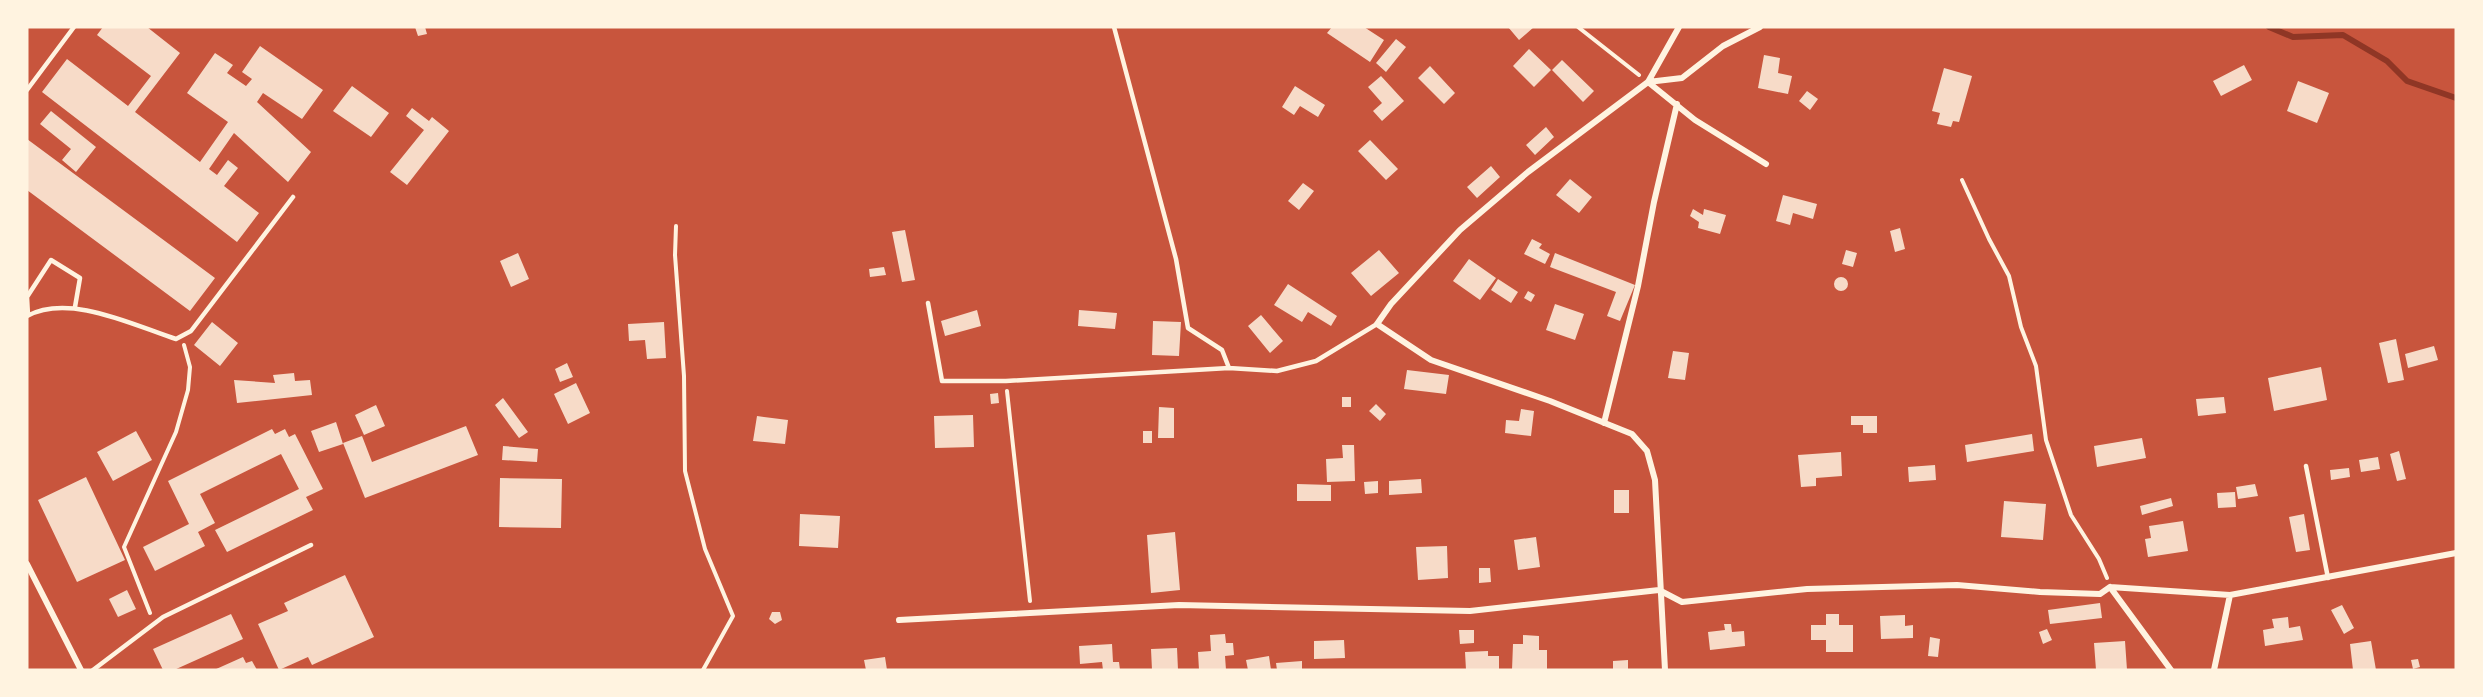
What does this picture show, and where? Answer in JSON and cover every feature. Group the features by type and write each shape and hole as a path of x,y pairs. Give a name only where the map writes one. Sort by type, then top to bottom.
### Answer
{"street":[{"path":"1665,670 1659,591 1655,480 1647,451 1632,434 1431,360 1377,324 1391,304 1460,230 1528,172 1648,82 1679,27"},
{"path":"1648,82 1682,78 1723,46 1760,27"},
{"path":"1648,82 1695,120 1766,164"},
{"path":"1604,423 1638,286 1654,202 1677,104"},
{"path":"899,620 1031,611 1179,605 1470,611 1659,591 1682,602 1807,589 1957,585 2100,594 2110,587 2230,596 2456,553"},
{"path":"27,564 81,670"},
{"path":"2110,587 2171,670"},
{"path":"2214,670 2230,596"}],"lane":[{"path":"27,90 74,27"},
{"path":"1114,27 1176,259 1188,328 1221,350 1229,368"},
{"path":"75,308 80,279 51,260 27,297 28,316 47,308 75,308 176,339 190,332 293,197"},
{"path":"928,303 942,381 1006,381 1229,368 1277,370 1316,361 1377,324"},
{"path":"2306,466 2328,578"},
{"path":"93,670 135,640 154,623 311,545"}],"path":[{"path":"1578,27 1648,82"},
{"path":"1962,180 1989,240 2010,276 2021,327 2036,366 2046,440 2071,515 2099,559 2110,587"},
{"path":"676,226 675,255 684,376 686,471 705,549 733,616 703,670"},
{"path":"154,623 124,547 176,432 188,390 190,367 182,336"},
{"path":"1006,381 1031,611"}],"building":[{"path":"103,27 147,27 180,53 135,112 200,162 228,122 187,93 215,53 233,65 227,73 246,86 252,79 242,72 260,46 323,90 302,119 263,93 257,102 311,152 288,182 234,133 209,169 217,175 228,160 238,168 224,186 259,213 237,242 42,92 67,59 128,106 151,76 97,35"},
{"path":"415,27 425,27 427,34 418,36"},
{"path":"1332,27 1364,27 1384,40 1370,62 1327,33"},
{"path":"1508,27 1534,27 1519,40"},
{"path":"1396,39 1406,47 1386,72 1376,63"},
{"path":"1529,49 1551,70 1534,87 1513,66"},
{"path":"1764,55 1780,58 1778,73 1792,76 1788,94 1758,88"},
{"path":"1562,60 1594,91 1583,102 1552,70"},
{"path":"2244,65 2252,80 2221,96 2213,81"},
{"path":"1430,66 1455,93 1444,104 1418,78"},
{"path":"1944,68 1972,76 1959,122 1953,121 1951,127 1937,124 1940,113 1932,111"},
{"path":"1381,76 1404,101 1382,121 1373,111 1382,103 1368,87"},
{"path":"2298,81 2329,93 2317,123 2287,111"},
{"path":"352,86 389,113 371,137 333,111"},
{"path":"1295,86 1325,105 1318,117 1300,106 1294,115 1282,107"},
{"path":"1807,91 1818,99 1810,110 1799,101"},
{"path":"412,108 429,121 432,117 449,131 407,185 390,172 424,130 406,116"},
{"path":"51,111 96,147 76,172 62,160 71,149 40,124"},
{"path":"1546,127 1554,137 1535,155 1526,145"},
{"path":"27,139 215,278 190,311 27,190"},
{"path":"1370,140 1398,169 1386,180 1358,151"},
{"path":"1491,166 1500,177 1477,198 1467,187"},
{"path":"1570,179 1592,197 1579,213 1556,195"},
{"path":"1303,183 1314,191 1299,210 1288,201"},
{"path":"1783,195 1817,204 1813,219 1793,213 1790,225 1776,221"},
{"path":"1693,209 1703,215 1704,209 1726,215 1720,234 1698,228 1699,222 1690,216"},
{"path":"1900,228 1905,249 1895,252 1890,231"},
{"path":"905,230 915,280 902,282 892,232"},
{"path":"1532,239 1542,244 1539,248 1550,254 1545,264 1524,254"},
{"path":"1379,250 1399,273 1371,296 1351,273"},
{"path":"1846,250 1857,253 1853,267 1842,264"},
{"path":"518,253 529,279 511,287 500,261"},
{"path":"1555,253 1635,285 1620,321 1607,316 1616,292 1550,267"},
{"path":"1469,259 1496,278 1480,300 1453,281"},
{"path":"884,267 886,275 870,277 869,269"},
{"path":"1841,277 1846,279 1848,284 1846,289 1841,291 1836,289 1834,284 1836,279"},
{"path":"1498,279 1518,292 1511,303 1491,290"},
{"path":"1288,284 1337,316 1331,326 1308,312 1302,322 1274,305"},
{"path":"1528,291 1535,295 1531,302 1524,298"},
{"path":"1555,304 1584,314 1575,340 1546,330"},
{"path":"977,310 981,326 945,336 941,321"},
{"path":"1079,310 1117,313 1115,329 1078,326"},
{"path":"1261,315 1283,341 1270,353 1248,326"},
{"path":"1153,321 1181,322 1179,356 1152,355"},
{"path":"212,322 238,343 220,366 194,345"},
{"path":"664,322 666,358 647,359 645,340 629,341 628,324"},
{"path":"2396,339 2404,380 2388,383 2379,343"},
{"path":"2434,346 2438,360 2408,368 2405,354"},
{"path":"1673,351 1689,353 1685,380 1668,378"},
{"path":"567,363 573,377 560,382 555,369"},
{"path":"2321,367 2327,400 2274,411 2268,378"},
{"path":"1407,370 1449,375 1446,394 1404,389"},
{"path":"294,373 295,381 310,380 312,395 237,403 234,380 275,383 273,375"},
{"path":"576,383 590,413 568,424 554,394"},
{"path":"998,393 999,403 991,404 990,394"},
{"path":"1342,397 1351,397 1351,407 1342,407"},
{"path":"2224,397 2226,413 2198,416 2196,399"},
{"path":"503,398 528,432 519,438 495,405"},
{"path":"1376,404 1386,414 1380,421 1369,411"},
{"path":"376,405 385,426 364,435 355,415"},
{"path":"1159,407 1174,408 1174,438 1158,438"},
{"path":"1521,409 1534,411 1531,436 1505,433 1506,420 1519,421"},
{"path":"973,415 974,447 935,448 934,416"},
{"path":"757,416 788,420 785,444 753,441"},
{"path":"1851,416 1877,416 1877,433 1863,433 1863,425 1851,425"},
{"path":"336,422 343,444 319,452 311,431"},
{"path":"466,426 478,455 365,498 343,443 362,436 372,462"},
{"path":"272,429 275,434 285,429 289,437 295,434 323,489 306,497 313,510 227,552 215,530 299,489 281,454 200,494 215,523 198,532 205,546 155,571 143,547 189,524 168,481"},
{"path":"136,431 152,460 113,481 97,452"},
{"path":"1143,431 1152,431 1152,443 1143,443"},
{"path":"2032,434 2034,451 1967,462 1965,445"},
{"path":"2142,438 2146,458 2097,467 2094,446"},
{"path":"1342,445 1354,445 1355,481 1327,482 1326,459 1343,458"},
{"path":"503,446 538,449 537,462 502,460"},
{"path":"2399,451 2406,479 2397,481 2390,454"},
{"path":"1841,452 1842,476 1816,478 1816,486 1801,487 1798,455"},
{"path":"2378,457 2380,469 2361,472 2359,460"},
{"path":"1935,465 1936,480 1909,482 1908,467"},
{"path":"2349,468 2350,477 2331,480 2330,470"},
{"path":"86,477 125,560 77,582 38,500"},
{"path":"500,478 562,479 561,528 499,527"},
{"path":"1421,479 1422,493 1389,495 1389,481"},
{"path":"1378,481 1378,493 1365,494 1364,482"},
{"path":"1297,484 1331,485 1331,501 1297,501"},
{"path":"2255,484 2258,496 2238,499 2236,487"},
{"path":"1614,490 1629,490 1629,513 1614,513"},
{"path":"2235,492 2236,507 2218,508 2217,493"},
{"path":"2171,498 2173,506 2142,515 2140,506"},
{"path":"2004,501 2046,504 2043,540 2001,537"},
{"path":"800,514 840,516 838,548 799,546"},
{"path":"2304,514 2310,550 2296,552 2289,517"},
{"path":"2183,521 2188,551 2148,557 2145,539 2151,538 2149,526"},
{"path":"1175,532 1180,590 1151,593 1147,535"},
{"path":"1536,537 1540,567 1518,570 1514,540"},
{"path":"1447,546 1448,578 1418,580 1416,547"},
{"path":"1479,568 1490,568 1491,582 1479,583"},
{"path":"345,575 374,637 312,665 308,657 279,670 258,624 288,611 284,603"},
{"path":"127,590 136,609 118,617 109,599"},
{"path":"2100,603 2102,618 2050,624 2048,610"},
{"path":"2342,605 2354,628 2344,634 2331,610"},
{"path":"772,612 780,612 782,620 775,624 769,619"},
{"path":"231,614 243,639 174,670 163,670 153,649"},
{"path":"1826,614 1839,614 1839,625 1853,625 1853,652 1826,652 1826,640 1811,640 1811,625 1826,625"},
{"path":"1905,615 1905,626 1913,625 1913,638 1881,639 1880,616"},
{"path":"2288,617 2289,628 2300,626 2303,640 2265,646 2263,630 2274,628 2272,619"},
{"path":"1724,624 1731,624 1732,632 1744,631 1745,646 1710,650 1708,632 1725,630"},
{"path":"2047,629 2052,640 2043,644 2039,632"},
{"path":"1459,630 1474,630 1474,643 1460,644"},
{"path":"1225,634 1226,643 1233,643 1234,655 1225,656 1226,670 1199,670 1198,652 1211,651 1210,635"},
{"path":"1523,635 1539,636 1539,650 1547,650 1547,670 1512,670 1513,644 1523,644"},
{"path":"1930,637 1940,639 1938,657 1928,656"},
{"path":"1344,640 1345,658 1314,659 1314,641"},
{"path":"2125,641 2127,670 2096,670 2094,643"},
{"path":"2371,641 2376,670 2353,670 2350,644"},
{"path":"1112,644 1113,662 1119,662 1120,670 1103,670 1102,662 1080,664 1079,646"},
{"path":"1177,648 1178,670 1152,670 1151,649"},
{"path":"1488,651 1488,656 1499,656 1499,670 1466,670 1465,652"},
{"path":"1269,656 1271,670 1248,670 1246,660"},
{"path":"243,657 246,663 252,661 257,670 214,670"},
{"path":"885,657 887,670 866,670 864,660"},
{"path":"2418,659 2420,667 2413,669 2411,660"},
{"path":"1628,660 1628,670 1613,670 1613,661"},
{"path":"1302,661 1302,670 1277,670 1276,663"}],"waterway":[{"path":"2269,27 2293,37 2343,35 2387,61 2407,81 2456,98"}]}
